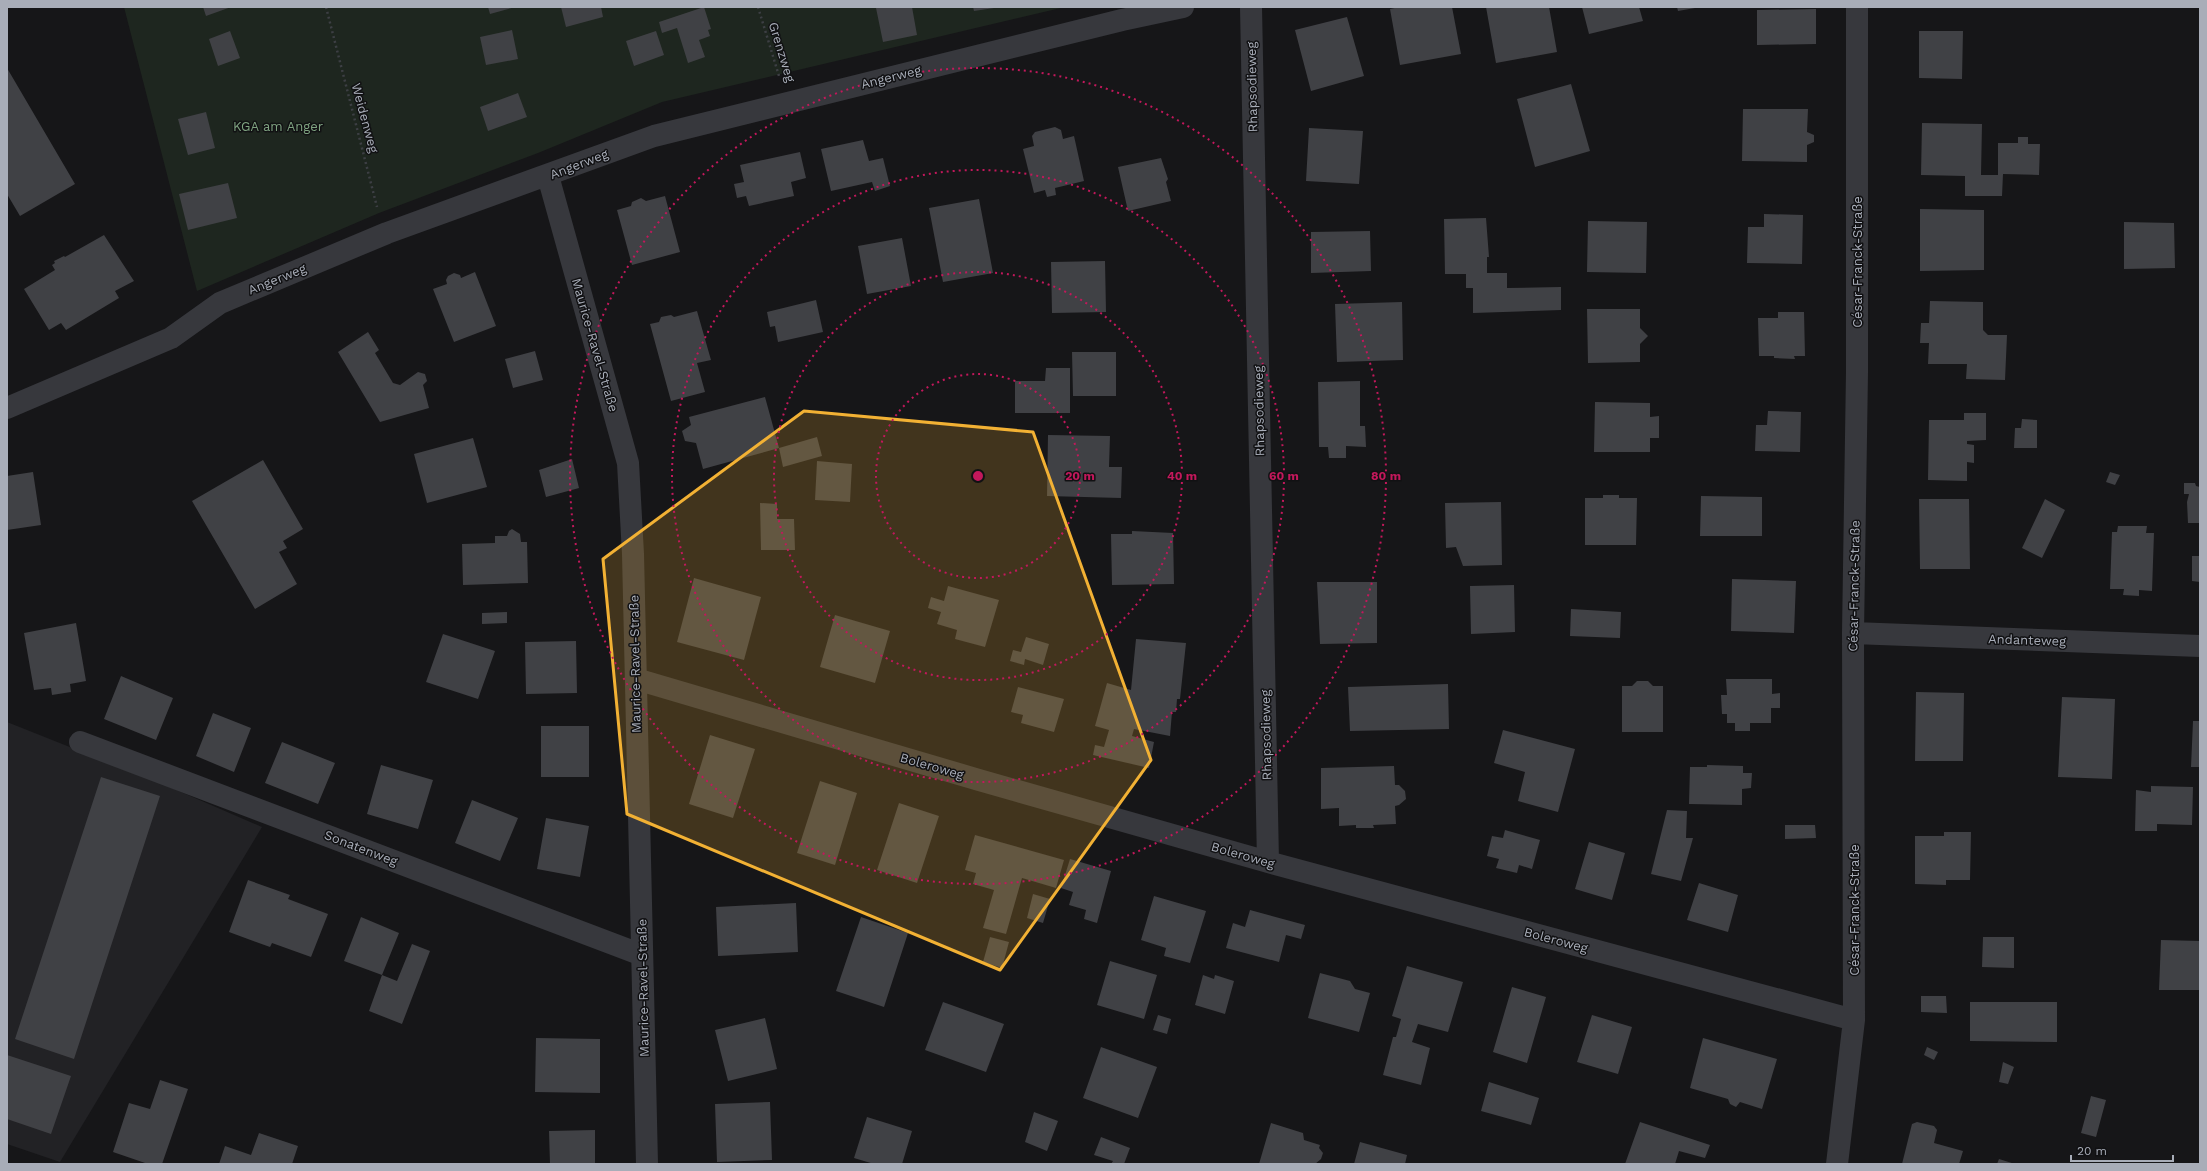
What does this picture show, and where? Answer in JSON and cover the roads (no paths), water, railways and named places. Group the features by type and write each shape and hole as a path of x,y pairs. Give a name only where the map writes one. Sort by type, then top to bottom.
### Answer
{"street":[{"name":"Angerweg","path":"7,408 172,338 220,303 387,233 548,176 654,136 1122,20 1183,7"},
{"name":"Rhapsodieweg","path":"1251,7 1268,862"},
{"name":"César-Franck-Straße","path":"1837,1164 1854,1020 1853,633 1857,372 1857,7"},
{"name":"Maurice-Ravel-Straße","path":"548,176 628,463 633,554 647,1164"},
{"name":"Andanteweg","path":"1853,633 2200,646"},
{"name":"Boleroweg","path":"636,679 979,780 1268,862 1854,1020"},
{"name":"Sonatenweg","path":"80,742 642,955"}],"park label":[{"name":"KGA am Anger","path":"278,126"}]}
